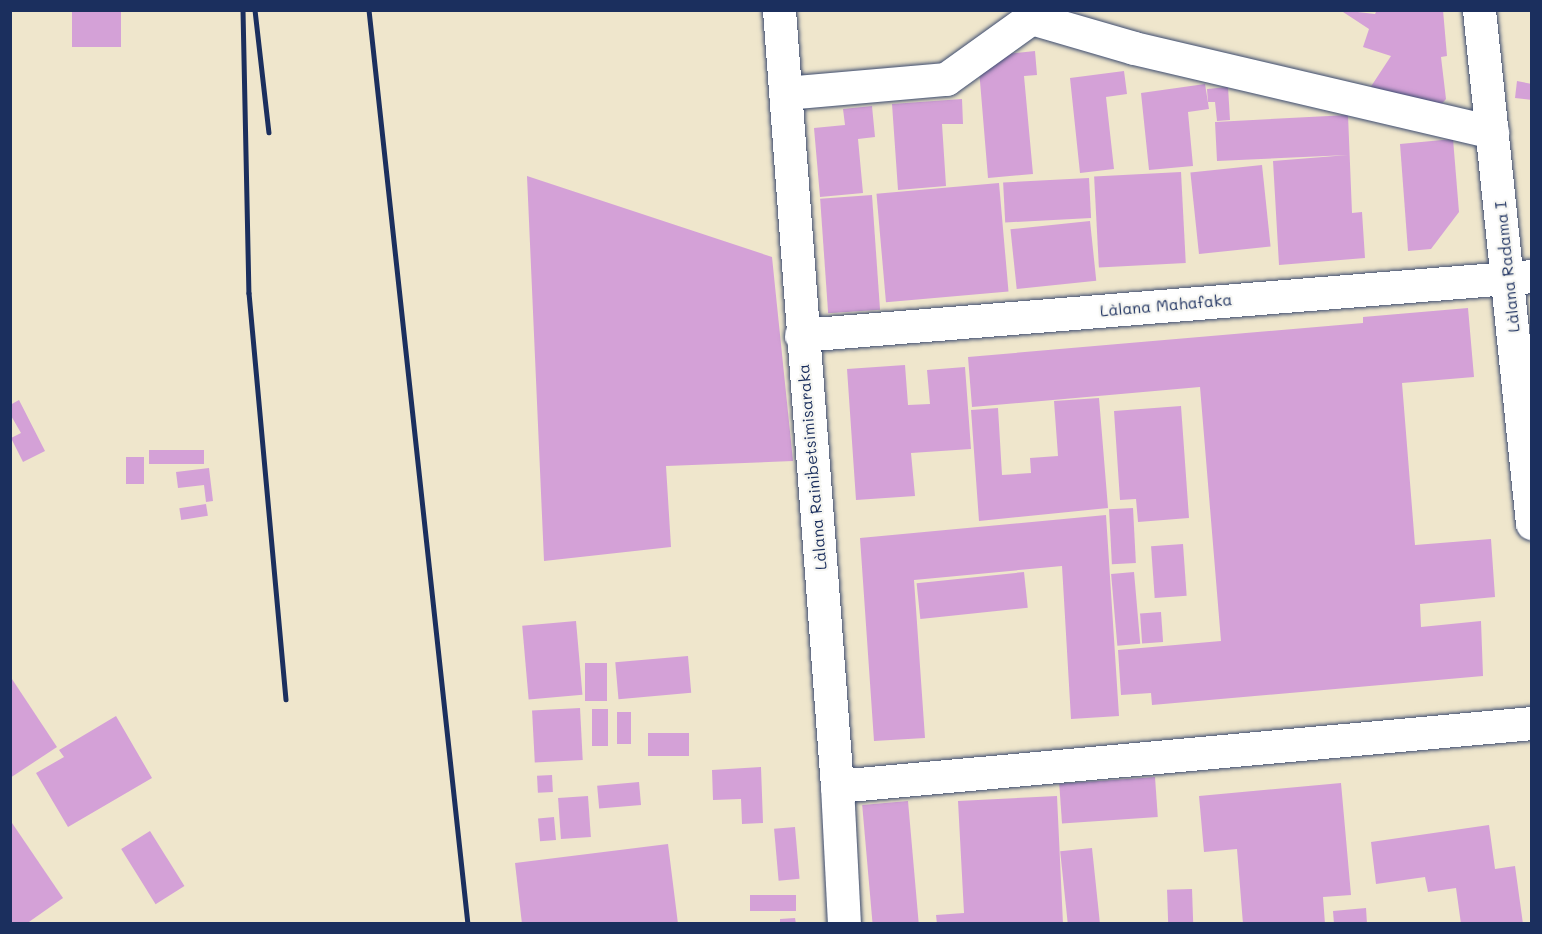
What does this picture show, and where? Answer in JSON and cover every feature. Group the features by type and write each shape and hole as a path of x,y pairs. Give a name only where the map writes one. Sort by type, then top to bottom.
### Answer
{"street":[{"name":"Làlana Rainibetsimisaraka","path":"779,10 801,335 837,786 844,924"},
{"name":"Làlana Radama I","path":"1479,10 1492,132 1520,277 1532,523"},
{"path":"785,93 946,79 1031,18 1134,48 1492,132"},
{"name":"Làlana Mahafaka","path":"801,335 1520,277"},
{"path":"837,786 1532,723"}],"building":[{"path":"72,10 121,10 121,47 72,47"},
{"path":"1340,10 1375,14 1377,10 1443,10 1447,56 1441,57 1446,99 1439,107 1370,88 1391,56 1363,47 1369,29"},
{"path":"1035,51 1037,75 1024,76 1033,174 988,178 978,57"},
{"path":"1124,71 1127,94 1106,97 1114,169 1080,173 1070,78"},
{"path":"1517,81 1532,84 1532,100 1515,98"},
{"path":"1205,84 1209,109 1188,112 1193,166 1149,170 1141,93"},
{"path":"1228,87 1230,120 1217,121 1215,102 1208,102 1207,89"},
{"path":"962,99 963,124 942,124 946,186 898,190 892,104"},
{"path":"872,106 875,137 858,139 863,193 820,197 814,128 845,125 843,109"},
{"path":"1348,115 1352,213 1362,212 1365,258 1279,265 1273,161 1348,155 1217,161 1215,122"},
{"path":"1453,139 1459,212 1431,249 1408,251 1400,144"},
{"path":"1262,165 1271,247 1199,254 1190,173"},
{"path":"1181,172 1186,263 1099,267 1094,177"},
{"path":"527,176 772,257 793,461 666,466 671,547 544,561"},
{"path":"1089,178 1091,218 1005,222 1003,183"},
{"path":"999,183 1008,292 886,302 876,194"},
{"path":"872,195 880,310 828,313 820,199"},
{"path":"1090,221 1096,281 1017,289 1010,229"},
{"path":"1468,308 1474,377 1402,383 1415,545 1491,539 1495,597 1420,604 1421,627 1481,621 1483,676 1152,705 1151,693 1121,695 1118,650 1221,641 1200,387 972,407 968,357 1363,323 1363,317"},
{"path":"905,365 908,405 930,404 927,370 965,367 971,449 911,453 915,496 856,500 847,369"},
{"path":"1099,398 1108,508 979,521 971,410 998,408 1002,475 1031,473 1030,458 1058,456 1054,401"},
{"path":"19,400 45,451 23,462 11,438 21,433 10,414 10,405"},
{"path":"1181,406 1189,518 1138,522 1136,499 1120,500 1114,411"},
{"path":"149,450 204,450 204,464 149,464"},
{"path":"126,457 144,457 144,484 126,484"},
{"path":"209,468 213,501 206,502 204,485 178,488 176,472"},
{"path":"206,504 208,516 181,520 179,508"},
{"path":"1133,508 1136,563 1112,564 1109,509"},
{"path":"1106,515 1119,716 1071,719 1062,566 914,580 925,738 874,741 860,538"},
{"path":"1183,544 1187,596 1155,598 1151,546"},
{"path":"1024,572 1028,608 920,619 917,583"},
{"path":"1134,572 1140,644 1117,646 1111,574"},
{"path":"1161,612 1163,642 1142,643 1140,613"},
{"path":"576,621 582,695 529,699 522,626"},
{"path":"688,656 691,693 619,699 615,662"},
{"path":"585,663 607,663 607,701 585,701"},
{"path":"10,676 57,747 10,778"},
{"path":"580,708 583,760 535,762 532,711"},
{"path":"592,709 608,709 608,746 592,746"},
{"path":"617,712 631,712 631,744 617,744"},
{"path":"116,716 152,778 68,827 36,773 64,757 59,750"},
{"path":"648,733 689,733 689,756 648,756"},
{"path":"761,767 763,823 742,824 741,799 713,800 712,770"},
{"path":"552,775 553,792 538,793 537,776"},
{"path":"1155,777 1158,817 1062,824 1059,784"},
{"path":"639,782 641,805 599,809 597,786"},
{"path":"1341,783 1351,895 1323,897 1325,924 1243,924 1237,849 1204,852 1199,796"},
{"path":"588,796 591,837 561,839 558,798"},
{"path":"1057,796 1063,924 937,924 936,915 964,913 958,801"},
{"path":"908,801 919,924 873,924 862,805"},
{"path":"554,817 556,840 540,841 538,818"},
{"path":"10,820 63,898 26,924 10,924"},
{"path":"1489,825 1495,869 1515,866 1523,924 1461,924 1456,888 1428,892 1425,877 1376,884 1371,842"},
{"path":"795,827 800,879 779,881 774,829"},
{"path":"150,831 184,886 156,904 121,849"},
{"path":"668,844 678,924 522,924 515,863"},
{"path":"1092,848 1100,924 1068,924 1060,851"},
{"path":"1192,889 1193,924 1168,924 1167,890"},
{"path":"750,895 796,895 796,911 750,911"},
{"path":"1366,908 1367,924 1334,924 1333,911"},
{"path":"795,918 796,924 780,924 780,919"}],"railway":[{"path":"243,10 249,293 286,699"},
{"path":"255,10 269,132"},
{"path":"369,10 468,924"}]}
